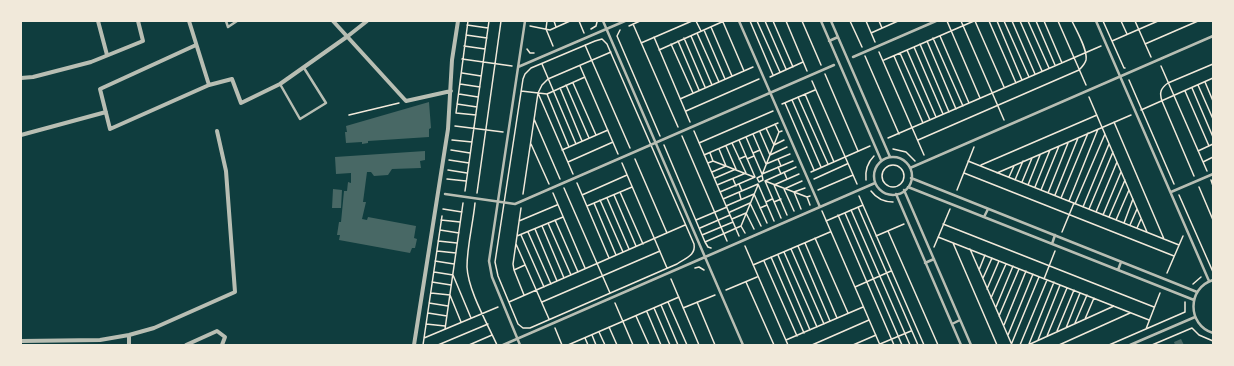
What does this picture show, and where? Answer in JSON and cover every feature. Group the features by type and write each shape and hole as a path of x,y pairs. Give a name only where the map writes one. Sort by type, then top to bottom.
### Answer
{"street":[{"path":"98,21 108,55"},
{"path":"21,78 40,76 91,62 143,41 138,21"},
{"path":"189,21 209,85"},
{"path":"333,21 406,101 451,91"},
{"path":"196,45 100,89 110,129 209,85 232,79 241,103 280,84 367,21"},
{"path":"414,345 448,129 452,60 458,21"},
{"path":"21,135 106,112"},
{"path":"21,341 100,340 129,334 154,328 235,292 226,171 217,131"},
{"path":"186,345 217,331 224,337 222,345"},
{"path":"129,334 129,345"}],"lane":[{"path":"226,21 228,27 237,21"},
{"path":"520,345 490,272 489,261 525,21"},
{"path":"603,21 743,345"},
{"path":"518,67 625,21"},
{"path":"739,21 820,207"},
{"path":"821,21 881,160"},
{"path":"831,21 890,157"},
{"path":"853,57 936,21"},
{"path":"1096,21 1209,281"},
{"path":"910,168 1213,36"},
{"path":"830,41 838,38"},
{"path":"445,194 515,204 834,66"},
{"path":"280,84 300,119 326,103 304,68"},
{"path":"890,157 896,157 903,160 910,168 911,178 908,187 896,194 882,192 875,183 874,172 881,160 890,157"},
{"path":"1171,192 1213,174"},
{"path":"911,178 1197,292"},
{"path":"503,345 875,183"},
{"path":"908,187 1194,300"},
{"path":"904,190 971,345"},
{"path":"896,194 961,345"},
{"path":"984,217 988,208"},
{"path":"1052,244 1055,235"},
{"path":"925,263 934,259"},
{"path":"1118,270 1121,262"},
{"path":"1213,280 1209,281 1197,292 1193,309 1195,317 1201,326 1213,332"},
{"path":"1130,345 1195,317"},
{"path":"952,324 960,320"}],"path":[{"path":"445,329 489,21"},
{"path":"497,345 470,282 467,260 502,21"},
{"path":"531,21 530,26 550,30 570,21"},
{"path":"547,21 546,29 555,51"},
{"path":"554,21 556,27"},
{"path":"579,21 584,33"},
{"path":"578,35 596,26 597,21"},
{"path":"627,27 640,21"},
{"path":"641,43 692,21"},
{"path":"696,21 701,31"},
{"path":"659,50 723,21 744,71"},
{"path":"750,21 773,75"},
{"path":"758,21 780,72"},
{"path":"765,21 786,69"},
{"path":"773,21 793,67"},
{"path":"786,21 858,187"},
{"path":"802,21 858,151"},
{"path":"850,21 899,134"},
{"path":"866,21 926,161"},
{"path":"879,21 882,28"},
{"path":"887,21 888,25"},
{"path":"871,33 898,21"},
{"path":"947,21 980,98"},
{"path":"961,21 1004,120"},
{"path":"883,60 975,21 1004,88"},
{"path":"989,21 1016,83"},
{"path":"997,21 1022,80"},
{"path":"1004,21 1029,77"},
{"path":"1012,21 1036,74"},
{"path":"1020,21 1042,71"},
{"path":"1028,21 1049,68"},
{"path":"1036,21 1055,66"},
{"path":"1044,21 1062,63"},
{"path":"1058,21 1088,91"},
{"path":"918,140 1079,70 1084,65 1086,52 1072,21"},
{"path":"1103,21 1124,68"},
{"path":"1121,21 1127,34"},
{"path":"1136,21 1151,57"},
{"path":"1106,44 1158,21"},
{"path":"1145,44 1198,21"},
{"path":"633,24 727,241 722,243"},
{"path":"467,25 488,28"},
{"path":"711,27 732,76"},
{"path":"620,30 616,36 705,242 708,247 712,248"},
{"path":"704,30 725,79"},
{"path":"698,33 719,82"},
{"path":"466,35 487,38"},
{"path":"691,36 712,85"},
{"path":"940,36 969,103"},
{"path":"654,38 739,236"},
{"path":"684,38 706,87"},
{"path":"933,38 963,106"},
{"path":"602,39 606,42 611,52 694,244 694,253 667,268 610,293 530,328 523,328 518,324 498,276 495,262 521,91 525,74 531,68 602,39"},
{"path":"678,41 699,90"},
{"path":"927,41 956,109"},
{"path":"671,44 693,93"},
{"path":"920,44 949,112"},
{"path":"585,45 667,233"},
{"path":"464,46 485,49"},
{"path":"886,139 1101,46"},
{"path":"914,47 943,114"},
{"path":"527,48 530,53 536,53"},
{"path":"907,50 936,118"},
{"path":"524,295 513,264 538,93 542,85 548,79 611,52"},
{"path":"900,53 930,120"},
{"path":"894,56 923,123"},
{"path":"462,59 512,66"},
{"path":"686,111 804,62"},
{"path":"542,64 576,144"},
{"path":"1213,64 1168,83 1160,90 1162,101 1213,220"},
{"path":"680,99 758,65"},
{"path":"580,66 667,268"},
{"path":"1161,66 1213,186"},
{"path":"462,73 481,76"},
{"path":"521,91 547,94 585,77"},
{"path":"1129,79 1213,272"},
{"path":"1136,112 1212,79 1213,82"},
{"path":"1205,82 1213,101"},
{"path":"573,83 596,135"},
{"path":"460,84 480,86"},
{"path":"566,85 589,138"},
{"path":"1198,85 1213,119"},
{"path":"560,88 582,141"},
{"path":"1192,88 1213,137"},
{"path":"699,143 816,90"},
{"path":"1185,91 1209,146"},
{"path":"459,94 478,97"},
{"path":"547,94 569,147"},
{"path":"805,94 834,162"},
{"path":"798,97 828,164"},
{"path":"1089,97 1147,232"},
{"path":"792,100 821,167"},
{"path":"349,115 406,101"},
{"path":"785,103 814,170"},
{"path":"457,104 477,107"},
{"path":"456,113 476,116"},
{"path":"980,166 1097,115"},
{"path":"997,173 1131,115"},
{"path":"534,118 610,293"},
{"path":"704,155 782,121"},
{"path":"1114,122 1164,239"},
{"path":"454,126 502,132"},
{"path":"766,128 774,145"},
{"path":"1069,201 1098,129"},
{"path":"562,150 608,130"},
{"path":"759,131 770,155"},
{"path":"762,175 779,132"},
{"path":"1061,198 1088,133"},
{"path":"753,134 766,164"},
{"path":"1061,234 1105,134"},
{"path":"746,137 781,218 787,215 774,185"},
{"path":"1055,196 1079,137"},
{"path":"774,145 790,138"},
{"path":"452,140 472,142"},
{"path":"739,140 774,221"},
{"path":"530,142 585,268"},
{"path":"568,162 613,142"},
{"path":"1048,193 1069,142"},
{"path":"732,143 746,173"},
{"path":"1083,207 1109,143"},
{"path":"774,185 834,162 874,144"},
{"path":"1198,151 1213,144"},
{"path":"770,155 793,145"},
{"path":"726,146 736,170"},
{"path":"1041,190 1059,146"},
{"path":"956,192 974,147 967,150"},
{"path":"719,149 726,166"},
{"path":"890,149 903,150 910,155 916,163"},
{"path":"451,150 470,153"},
{"path":"753,153 760,150"},
{"path":"1035,187 1050,150"},
{"path":"710,152 713,161"},
{"path":"766,164 796,152"},
{"path":"1089,209 1113,152"},
{"path":"1028,185 1040,154"},
{"path":"867,183 867,166 875,155"},
{"path":"914,160 924,155"},
{"path":"739,159 746,156"},
{"path":"748,159 754,156"},
{"path":"720,192 799,158"},
{"path":"1022,182 1032,158"},
{"path":"1203,162 1213,158"},
{"path":"778,159 781,166"},
{"path":"449,160 469,163"},
{"path":"708,163 713,161 756,177"},
{"path":"968,161 1179,245"},
{"path":"1015,180 1023,161"},
{"path":"1096,212 1117,162"},
{"path":"784,188 848,164"},
{"path":"895,164 901,168 904,179 899,185 892,187 883,182 881,174 887,166 895,164"},
{"path":"723,199 802,165"},
{"path":"1009,177 1014,165"},
{"path":"712,172 726,166"},
{"path":"778,167 781,174"},
{"path":"448,170 467,173"},
{"path":"715,179 736,170"},
{"path":"1103,215 1121,171"},
{"path":"784,172 787,179"},
{"path":"718,186 746,173"},
{"path":"964,173 1174,256"},
{"path":"582,195 627,175"},
{"path":"813,192 853,175"},
{"path":"447,179 466,181"},
{"path":"733,179 736,186"},
{"path":"1110,217 1125,180"},
{"path":"764,181 807,197"},
{"path":"745,233 742,226 758,183"},
{"path":"739,184 742,191"},
{"path":"794,192 810,185"},
{"path":"587,206 632,187"},
{"path":"784,188 794,212"},
{"path":"869,188 879,199 887,202 896,202"},
{"path":"1116,220 1129,190"},
{"path":"620,192 643,244"},
{"path":"739,192 741,199"},
{"path":"794,192 801,209 818,202"},
{"path":"696,220 754,194"},
{"path":"750,203 760,226 767,224 754,194"},
{"path":"858,194 924,345"},
{"path":"614,195 636,246"},
{"path":"607,198 629,249"},
{"path":"766,202 772,199"},
{"path":"774,202 781,199"},
{"path":"1124,223 1133,199"},
{"path":"600,200 623,252"},
{"path":"594,203 616,255"},
{"path":"700,228 750,203"},
{"path":"519,221 558,205"},
{"path":"760,208 767,205"},
{"path":"826,221 862,205"},
{"path":"858,207 918,345"},
{"path":"818,214 827,208"},
{"path":"934,248 950,208"},
{"path":"442,209 462,212"},
{"path":"1130,225 1137,209"},
{"path":"852,210 910,345"},
{"path":"702,235 721,227 746,213"},
{"path":"733,238 754,229 746,213"},
{"path":"823,213 880,345 912,330"},
{"path":"845,213 902,345"},
{"path":"838,216 894,345"},
{"path":"517,236 563,217"},
{"path":"1137,228 1141,218"},
{"path":"441,220 460,222"},
{"path":"555,220 578,272"},
{"path":"548,223 571,275"},
{"path":"876,236 905,224"},
{"path":"944,224 1154,307"},
{"path":"509,302 685,225"},
{"path":"542,226 564,278"},
{"path":"705,242 742,226"},
{"path":"535,229 557,281"},
{"path":"440,230 459,233"},
{"path":"888,230 938,345"},
{"path":"528,232 551,284"},
{"path":"753,265 831,232"},
{"path":"1165,279 1183,235 1188,233"},
{"path":"521,234 544,287"},
{"path":"1183,235 1186,242"},
{"path":"938,237 1149,320"},
{"path":"815,238 848,313"},
{"path":"438,241 457,243"},
{"path":"953,242 997,345"},
{"path":"805,243 837,318"},
{"path":"516,244 549,319"},
{"path":"744,246 788,345"},
{"path":"798,246 830,321"},
{"path":"791,249 824,324"},
{"path":"970,249 1012,345"},
{"path":"542,302 660,250"},
{"path":"1020,345 1056,250"},
{"path":"437,251 456,253"},
{"path":"784,252 817,327"},
{"path":"778,255 810,330"},
{"path":"979,270 985,256"},
{"path":"771,258 804,332"},
{"path":"983,279 992,258"},
{"path":"435,261 454,264"},
{"path":"764,261 796,336"},
{"path":"987,289 998,261"},
{"path":"991,298 1006,264"},
{"path":"514,270 525,265"},
{"path":"995,308 1013,266"},
{"path":"689,270 699,267 703,268 705,271"},
{"path":"999,316 1019,269"},
{"path":"855,287 891,271"},
{"path":"434,272 453,275"},
{"path":"1003,326 1026,272"},
{"path":"1008,336 1033,274"},
{"path":"453,275 472,318"},
{"path":"724,284 726,290 758,276"},
{"path":"1192,286 1201,276"},
{"path":"670,277 699,345"},
{"path":"1012,345 1039,277"},
{"path":"432,282 451,285"},
{"path":"746,282 774,345"},
{"path":"1028,345 1054,282"},
{"path":"1038,340 1060,285"},
{"path":"1047,336 1067,288"},
{"path":"1145,329 1162,288"},
{"path":"1057,332 1074,290"},
{"path":"431,292 450,295"},
{"path":"1066,328 1080,293"},
{"path":"683,308 715,294"},
{"path":"450,295 462,322"},
{"path":"1075,324 1087,295"},
{"path":"568,345 574,344 622,321 679,297"},
{"path":"1085,319 1094,298"},
{"path":"614,301 632,345"},
{"path":"1109,345 1186,312 1186,301"},
{"path":"668,302 687,345"},
{"path":"697,302 715,345"},
{"path":"429,303 448,306"},
{"path":"661,305 678,345"},
{"path":"424,345 424,338 498,306"},
{"path":"1028,345 1114,306"},
{"path":"786,340 864,307"},
{"path":"654,308 670,345"},
{"path":"647,311 661,345"},
{"path":"428,313 447,316"},
{"path":"1059,345 1131,313"},
{"path":"636,316 648,345"},
{"path":"812,345 869,320"},
{"path":"426,324 445,326"},
{"path":"438,345 488,324"},
{"path":"554,327 562,345"},
{"path":"609,327 617,345"},
{"path":"1152,345 1192,328 1199,335 1213,341"},
{"path":"1145,329 1149,337"},
{"path":"599,332 605,345"},
{"path":"469,345 492,335"},
{"path":"592,335 596,345"},
{"path":"853,345 876,335"},
{"path":"585,338 588,345"}],"building":[{"path":"429,102 431,128 429,129 429,137 368,141 368,143 362,144 362,142 346,143 346,126"},
{"path":"425,151 425,160 420,161 421,168 392,169 388,175 374,176 371,172 367,172 363,202 366,202 362,219 367,220 368,217 416,226 414,238 417,239 415,248 412,248 410,253 339,240 340,235 337,235 339,222 341,222 344,191 347,191 348,182 351,183 351,173 336,174 335,157"},
{"path":"333,189 342,190 341,208 332,208"},
{"path":"1181,339 1184,345 1175,345 1174,342"}]}
